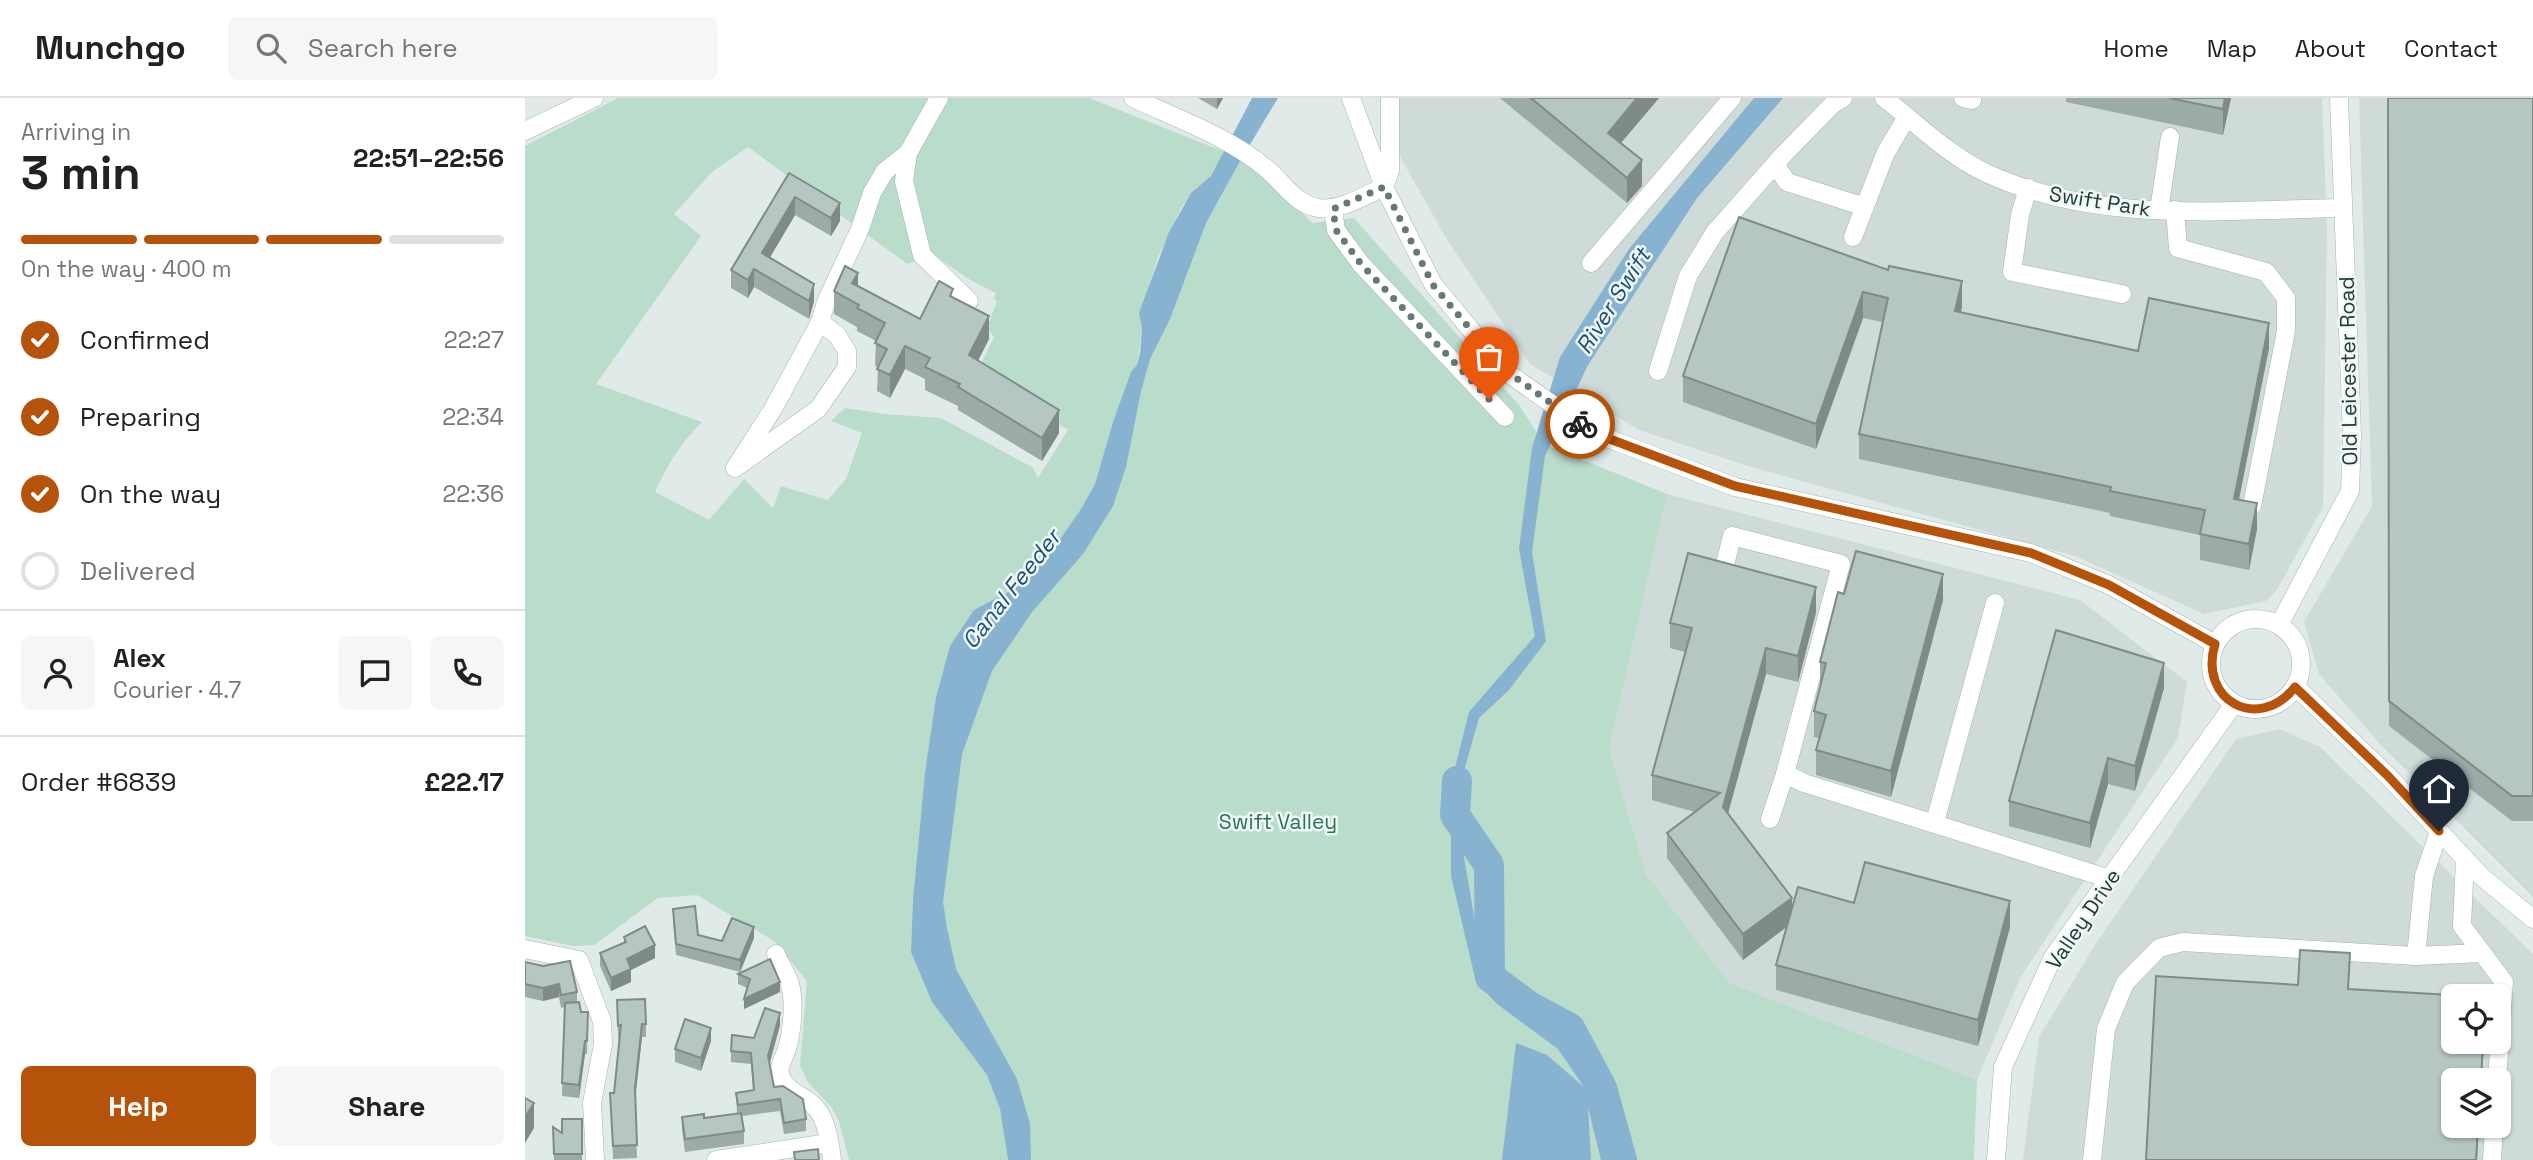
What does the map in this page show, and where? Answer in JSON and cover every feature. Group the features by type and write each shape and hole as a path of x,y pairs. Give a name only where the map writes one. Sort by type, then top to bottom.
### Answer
{"street":[{"path":"525,131 594,98"},
{"path":"820,322 837,335 848,351 847,367 818,410 734,468 773,409 820,322 826,302 860,229 871,193 885,172 908,153 939,98"},
{"path":"1133,98 1226,142 1253,158 1269,170 1299,201 1333,209 1384,187 1389,171 1390,98"},
{"path":"1351,98 1384,187 1433,285 1505,370 1580,424 1607,438 1735,486 2031,553 2109,585 2215,644"},
{"path":"1591,263 1732,98"},
{"path":"1658,371 1688,276 1715,232 1775,164 1833,104 1843,98"},
{"name":"Old Leicester Road","path":"2279,625 2350,491 2352,435 2339,98"},
{"name":"Swift Park","path":"1891,100 1907,117 1981,170 2028,188 2087,203 2167,210 2343,208"},
{"path":"1853,237 1886,152 1907,117"},
{"path":"2170,137 2167,210 2178,248 2266,272 2286,298 2286,331 2252,506"},
{"path":"908,153 904,181 922,255 969,301"},
{"path":"1775,164 1787,182 1865,207"},
{"path":"2028,188 2020,215 2012,272 2122,295"},
{"path":"1333,209 1336,230 1361,264 1504,416"},
{"path":"1722,577 1733,536 1841,564 1785,774 1770,819"},
{"path":"1934,822 1995,603"},
{"path":"2250,619 2279,625 2290,634 2301,659 2300,674 2295,687 2287,698 2262,709 2248,709 2234,704 2223,696 2215,684 2211,671 2215,644 2224,632 2236,623 2250,619"},
{"path":"2295,687 2388,776 2482,877 2533,919"},
{"name":"Valley Drive","path":"1996,1160 2003,1067 2053,957 2234,704"},
{"path":"1785,774 1804,783 2110,879"},
{"path":"2416,956 2424,876 2439,831"},
{"path":"2465,859 2462,926 2504,982 2498,1068"},
{"path":"2092,1160 2106,1028 2125,983 2159,948 2183,942 2416,956 2481,953"},
{"path":"525,949 579,960 602,1021 603,1044 592,1103 595,1160"},
{"path":"716,1160 831,1151 816,1108 788,1088 781,1077 780,1067 787,1048 790,1027 791,998 790,984 776,954"},
{"path":"2492,1160 2493,1138"}],"shaded area":[{"path":"1379,98 2322,98 2327,228 2323,507 2275,593 2266,601 2204,614 2075,556 1751,467 1639,430 1530,364 1446,238 1402,160"},
{"path":"2359,98 2533,98 2533,897 2380,744 2319,674 2304,622 2372,506"},
{"path":"1667,494 2080,600 2187,682 2178,738 2020,978 1977,1080 1729,983 1646,874 1609,749"},
{"path":"2280,729 2320,747 2533,954 2533,1160 2023,1160 2039,1037 2097,942 2236,739"}],"green space":[{"path":"618,98 1089,98 1225,152 1211,176 1191,193 1180,210 1158,257 1139,313 1142,329 1137,365 1113,422 1095,484 1049,555 1014,589 998,598 950,646 936,697 925,772 913,899 911,952 932,1002 987,1075 1000,1109 1008,1160 849,1160 839,1121 832,1108 808,1082 800,1066 807,981 774,941 697,895 658,898 594,945 573,946 525,936 525,146","holes":["748,147 907,264 935,256 972,281 996,293 994,298 997,301 987,328 994,337 976,374 1068,430 1038,478 1032,467 941,418 845,408 831,421 862,433 846,479 828,500 781,486 773,508 744,479 709,520 655,492 675,455 702,422 596,384 701,236 674,214 712,172"]},
{"name":"Swift Valley","path":"1237,159 1266,179 1313,223 1354,218 1519,405 1544,444 1667,494 1609,749 1646,874 1729,983 1977,1080 1974,1160 1020,1160 1020,1148 934,952 958,700 1088,518 1192,220"}],"water":[{"path":"1252,98 1278,98 1206,223 1170,319 1150,359 1126,467 1113,506 1083,554 1032,612 992,671 962,754 943,902 956,969 1017,1079 1030,1124 1031,1160 1008,1160 1000,1109 987,1075 932,1002 911,952 913,899 925,772 936,697 950,646 974,610 1014,589 1049,555 1095,484 1113,422 1131,372 1137,365 1142,329 1139,313 1169,232 1191,193 1211,176"},
{"path":"1754,98 1783,98 1697,198 1588,365 1545,456 1532,552 1546,641 1509,690 1479,718 1463,774 1459,827 1483,970 1496,986 1568,1039 1595,1083 1615,1160 1601,1160 1588,1107 1591,1160 1502,1160 1516,1043 1547,1055 1584,1087 1558,1049 1497,1004 1476,982 1451,876 1451,784 1469,712 1535,636 1519,549 1532,448 1560,357 1629,249"}],"building":[{"path":"1531,98 1637,98 1608,133 1642,160 1627,178"},
{"path":"2169,98 2225,98 2223,109"},
{"path":"2388,98 2533,98 2533,796 2512,796 2389,701"},
{"path":"789,173 840,203 831,218 795,197 762,253 814,284 809,301 754,269 748,280 731,270"},
{"path":"1739,217 1888,270 1889,266 1962,281 1955,311 2138,351 2149,298 2269,323 2234,499 2257,503 2249,544 2200,534 2205,510 2110,491 2111,487 1859,434 1888,298 1863,292 1816,424 1683,376"},
{"path":"845,266 858,273 852,283 920,319 939,281 953,289 950,296 989,316 969,355 1059,410 1042,438 958,387 960,384 925,367 930,358 905,346 890,375 877,369 887,349 875,343 885,323 857,308 859,305 834,291"},
{"path":"1856,551 1943,574 1891,771 1816,750 1826,715 1814,711 1826,663 1820,662 1838,592 1844,594"},
{"path":"1688,553 1816,587 1798,656 1766,648 1723,807 1792,898 1743,934 1667,833 1720,793 1652,775 1692,628 1670,623"},
{"path":"2056,630 2164,663 2135,766 2108,758 2090,823 2009,801"},
{"path":"1865,862 2010,901 1978,1020 1776,965 1798,887 1854,903"},
{"path":"695,906 698,935 722,941 732,918 754,927 740,960 676,944 673,909"},
{"path":"645,926 655,945 627,959 631,969 611,978 600,953 626,942 624,937"},
{"path":"2300,950 2350,953 2348,989 2441,994 2441,1054 2482,1054 2482,1068 2441,1068 2441,1138 2477,1138 2476,1160 2146,1160 2156,976 2298,985"},
{"path":"770,959 780,982 744,999 750,979 738,974"},
{"path":"570,961 577,992 561,995 559,984 543,988 525,984 525,962 543,966"},
{"path":"645,999 646,1024 642,1024 635,1088 637,1145 613,1146 610,1093 614,1093 621,1025 618,1026 617,1000"},
{"path":"579,1002 581,1012 588,1012 587,1041 579,1085 562,1083 565,1003"},
{"path":"765,1008 780,1013 768,1056 774,1087 783,1086 803,1099 806,1119 784,1123 780,1099 738,1105 736,1093 754,1090 751,1053 731,1051 732,1035 754,1038"},
{"path":"685,1019 711,1028 701,1058 675,1049"},
{"path":"525,1098 534,1103 525,1117"},
{"path":"741,1113 744,1131 685,1139 682,1117 704,1114 704,1118"},
{"path":"562,1119 582,1119 582,1154 554,1154 553,1127 562,1133"},
{"path":"818,1149 819,1160 795,1160 794,1152"}],"waterway":[{"name":"River Swift","path":"1457,781 1455,815 1489,865 1490,977 1529,1006 1570,1028 1602,1088 1622,1160"}],"way so far":[{"path":"1489,399 1361,264 1336,230 1333,209 1384,187 1433,285 1505,370 1580,424"}],"route":[{"path":"1580,424 1607,438 1735,486 2031,553 2109,585 2215,644 2211,657 2215,684 2223,696 2234,704 2248,709 2262,709 2287,698 2295,687 2388,776 2439,831"}],"water label":[{"name":"Canal Feeder","path":"1011,589"}]}
